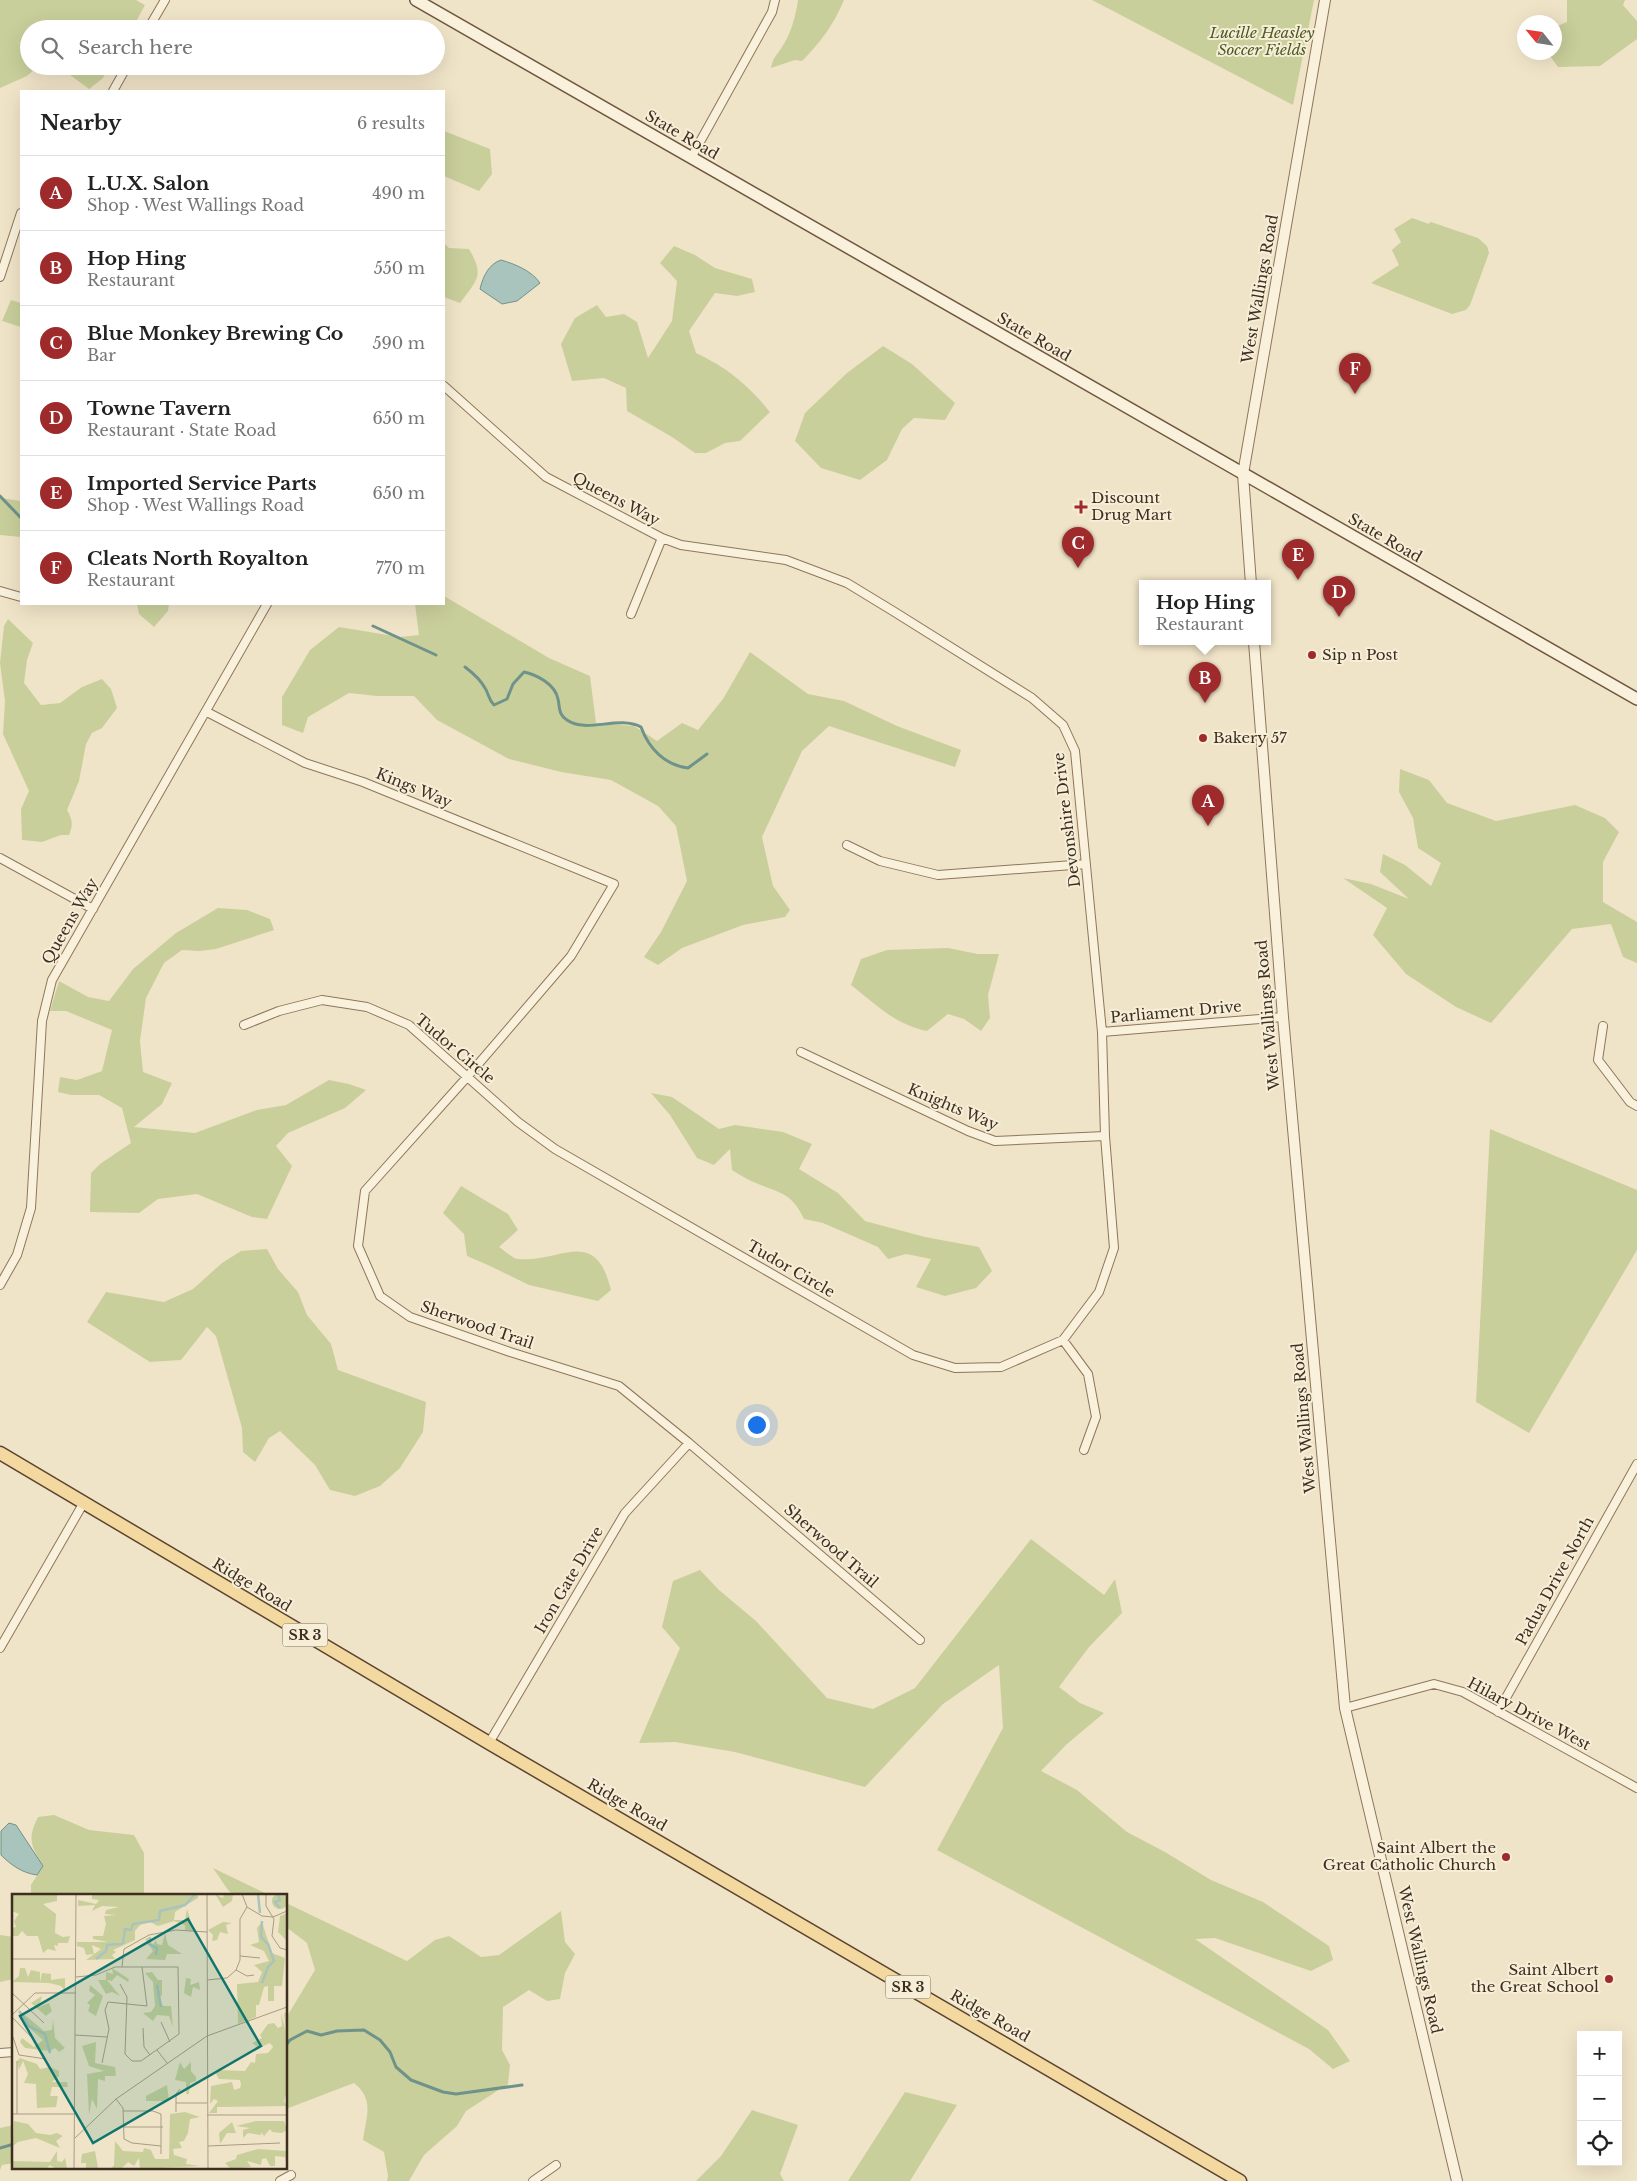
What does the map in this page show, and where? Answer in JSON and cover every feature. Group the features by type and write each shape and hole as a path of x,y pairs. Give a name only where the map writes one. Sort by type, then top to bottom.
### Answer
{"main road":[{"name":"State Road","path":"416,0 1637,699"},
{"name":"Ridge Road","path":"0,1453 83,1504 489,1743 1240,2181"}],"street":[{"path":"153,20 164,0"},
{"path":"691,158 772,12 775,0"},
{"name":"West Wallings Road","path":"1251,580 1243,474 1325,0"},
{"path":"114,90 122,75"},
{"path":"0,277 19,224"},
{"name":"Queens Way","path":"445,387 546,477 662,538 681,545 786,560 809,569"},
{"path":"631,614 662,538"},
{"name":"Devonshire Drive","path":"809,569 846,584 893,610 1032,698 1063,725 1075,751 1102,1032"},
{"path":"0,591 20,597"},
{"name":"Queens Way","path":"0,1285 17,1256 30,1208 42,1021 52,980 266,605"},
{"name":"West Wallings Road","path":"1254,645 1283,1017 1345,1708 1457,2181"},
{"name":"Kings Way","path":"206,712 305,763 364,782 614,884"},
{"path":"847,845 880,861 938,875 1086,864"},
{"path":"0,858 93,909"},
{"name":"Sherwood Trail","path":"614,884 571,956 468,1076 364,1191 358,1246 380,1296 410,1317 510,1352 620,1386 690,1443 920,1640"},
{"name":"Tudor Circle","path":"244,1025 279,1011 322,1000 367,1007 409,1025 518,1122 555,1149 913,1355 955,1368 1001,1368 1064,1340 1100,1292 1114,1248 1105,1136 1102,1032"},
{"name":"Parliament Drive","path":"1102,1032 1283,1017"},
{"path":"1603,1026 1598,1060 1630,1102 1637,1106"},
{"name":"Knights Way","path":"801,1052 968,1131 995,1141 1105,1136"},
{"path":"1064,1340 1088,1374 1096,1417 1084,1450"},
{"name":"Iron Gate Drive","path":"489,1743 625,1513 690,1443"},
{"name":"Padua Drive North","path":"1498,1712 1637,1464"},
{"path":"0,1648 83,1504"},
{"name":"Hilary Drive West","path":"1345,1708 1434,1684 1463,1692 1637,1788"},
{"path":"533,2181 556,2165"},
{"path":"280,2181 291,2175"}],"green space":[{"path":"0,0 136,0 145,5 137,20 20,20 20,75 28,75 0,88"},
{"path":"798,0 844,0 826,32 802,61 795,60 771,68 774,58 785,42 790,30"},
{"name":"Lucille Heasley Soccer Fields","path":"1092,0 1314,0 1293,105"},
{"path":"1567,0 1625,0 1623,5 1637,21 1637,39 1600,66 1558,67 1553,60 1562,60 1562,24 1567,22"},
{"path":"70,75 105,75 89,89"},
{"path":"445,131 490,149 492,174 479,191 445,176"},
{"path":"1412,218 1429,224 1430,222 1434,223 1478,238 1487,246 1489,253 1470,305 1466,310 1452,314 1371,283 1399,265 1392,250 1401,242 1394,229"},
{"path":"445,244 449,248 469,249 477,266 478,272 475,283 460,303 445,297"},
{"path":"674,246 695,255 715,268 752,279 755,292 737,296 715,293 689,331 696,353 737,378 770,412 740,441 725,443 706,453 695,453 672,437 627,411 626,388 604,378 572,381 561,344 575,318 597,305 606,317 624,314 637,322 648,358 672,321 677,281 660,263"},
{"path":"11,300 20,303 20,327 2,321"},
{"path":"883,346 912,364 955,403 945,420 914,418 902,429 887,460 860,480 821,468 795,441 805,413 847,373"},
{"path":"0,498 20,501 20,537 0,535"},
{"path":"445,597 549,658 590,676 596,723 634,726 657,741 682,723 698,730 723,699 750,652 808,694 844,701 897,726 961,750 955,767 829,726 802,751 762,837 773,886 790,910 785,917 743,925 682,948 658,965 644,957 661,932 687,881 676,826 658,806 611,780 561,772 509,759 437,720 414,696 377,696 349,693 308,717 303,733 282,725 282,697 310,650 339,627 400,637 419,635 415,605 445,605"},
{"path":"137,605 169,605 168,611 154,627 139,614"},
{"path":"8,619 33,643 27,660 24,683 41,705 60,703 82,687 102,679 111,689 117,708 102,728 92,733 86,744 79,781 67,810 72,822 69,835 61,835 42,842 22,840 21,809 29,791 3,734 5,701 0,663 4,626"},
{"path":"1400,769 1429,780 1447,803 1496,821 1575,805 1605,818 1619,832 1603,862 1603,902 1637,922 1637,963 1623,957 1611,924 1572,929 1491,1023 1456,1007 1406,974 1373,935 1387,908 1343,878 1371,884 1409,899 1380,872 1383,854 1405,865 1431,886 1441,863 1418,848 1413,818 1399,792"},
{"path":"218,908 247,910 270,919 274,930 216,949 182,950 164,963 146,998 140,1041 143,1072 172,1083 162,1104 134,1127 195,1133 257,1110 286,1105 329,1080 366,1090 345,1108 288,1133 276,1146 292,1166 267,1219 252,1217 197,1194 158,1199 139,1213 90,1212 91,1173 100,1164 131,1143 122,1108 99,1095 71,1095 58,1092 60,1077 77,1080 102,1071 112,1030 66,1011 50,1011 59,981 88,997 109,1001 133,969 176,933"},
{"path":"948,948 978,954 999,954 988,995 990,1018 981,1031 964,1019 948,1014 927,1031 916,1028 886,1013 851,985 861,959 887,950"},
{"path":"651,1093 672,1097 719,1129 735,1125 783,1132 812,1144 799,1169 838,1193 865,1221 925,1237 979,1247 992,1271 976,1288 945,1296 916,1287 931,1259 906,1254 888,1259 878,1247 823,1223 804,1219 790,1199 732,1170 730,1149 714,1165 697,1158 670,1115"},
{"path":"1490,1129 1637,1190 1637,1250 1529,1433 1476,1402"},
{"path":"461,1186 508,1214 518,1230 499,1247 511,1256 518,1259 534,1259 562,1253 586,1253 596,1258 604,1270 611,1290 598,1301 529,1285 467,1256 464,1234 443,1213"},
{"path":"267,1249 278,1269 298,1292 307,1315 331,1344 338,1370 426,1402 423,1432 400,1468 380,1486 355,1496 330,1490 315,1465 280,1431 269,1438 255,1462 243,1452 242,1428 216,1336 207,1327 181,1360 150,1362 87,1322 106,1292 164,1302 193,1289 222,1263 241,1251"},
{"path":"1031,1539 1104,1595 1115,1579 1122,1613 1089,1647 1059,1687 1080,1703 1104,1713 1067,1744 1041,1771 1077,1790 1127,1832 1211,1880 1263,1902 1329,1946 1333,1960 1311,1971 1215,1938 1195,1939 1328,2030 1350,2061 1333,2069 1309,2049 937,1850 1003,1728 999,1665 943,1704 865,1787 735,1752 675,1742 639,1743 680,1648 662,1627 673,1581 700,1570 719,1590 756,1621 827,1698 873,1709 915,1688"},
{"path":"54,1815 89,1830 134,1835 144,1853 144,1894 31,1894 31,1885 43,1866 33,1848 32,1842 32,1831 38,1817"},
{"path":"213,1868 267,1894 232,1894"},
{"path":"288,1904 407,1961 435,1940 449,1936 481,1957 499,1955 561,1911 565,1942 575,1954 565,1973 560,1999 547,2001 529,1990 503,2007 502,2050 510,2065 508,2084 466,2111 457,2126 424,2155 409,2181 387,2181 388,2176 384,2152 363,2140 368,2109 367,2102 361,2089 354,2083 288,2108 288,2015 315,1970 307,1943 288,1929"},
{"path":"0,1935 12,1937 12,1979 0,1982"},
{"path":"905,2092 957,2105 910,2181 848,2181"},
{"path":"752,2110 798,2125 780,2174 784,2181 696,2181 721,2156"},
{"path":"12,2125 12,2163 2,2165 0,2170 0,2128"}],"water":[{"path":"501,260 523,268 540,283 517,301 502,304 480,289 487,271 493,264"},
{"path":"9,1823 16,1825 43,1866 37,1875 17,1868 1,1855 1,1831"}],"waterway":[{"path":"0,496 20,517"},
{"path":"373,626 436,655"},
{"path":"465,667 481,682 494,705 507,699 513,684 524,672 540,678 553,689 562,715 575,724 623,723 641,727 648,742 659,755 665,760 688,768 707,754"},
{"path":"288,2042 307,2031 321,2035 337,2031 364,2030 380,2040 390,2052 396,2067 411,2080 443,2092 456,2094 522,2085"},
{"path":"0,2148 12,2145"}],"place":[{"name":"Cleats North Royalton","path":"1355,394"},
{"name":"Discount Drug Mart","path":"1081,507"},
{"name":"Blue Monkey Brewing Co","path":"1078,568"},
{"name":"Imported Service Parts","path":"1298,580"},
{"name":"Towne Tavern","path":"1339,617"},
{"name":"Sip n Post","path":"1312,655"},
{"name":"Hop Hing","path":"1205,703"},
{"name":"Bakery 57","path":"1203,738"},
{"name":"L.U.X. Salon","path":"1208,826"},
{"name":"Saint Albert the Great Catholic Church","path":"1506,1857"},
{"name":"Saint Albert the Great School","path":"1609,1979"}]}
